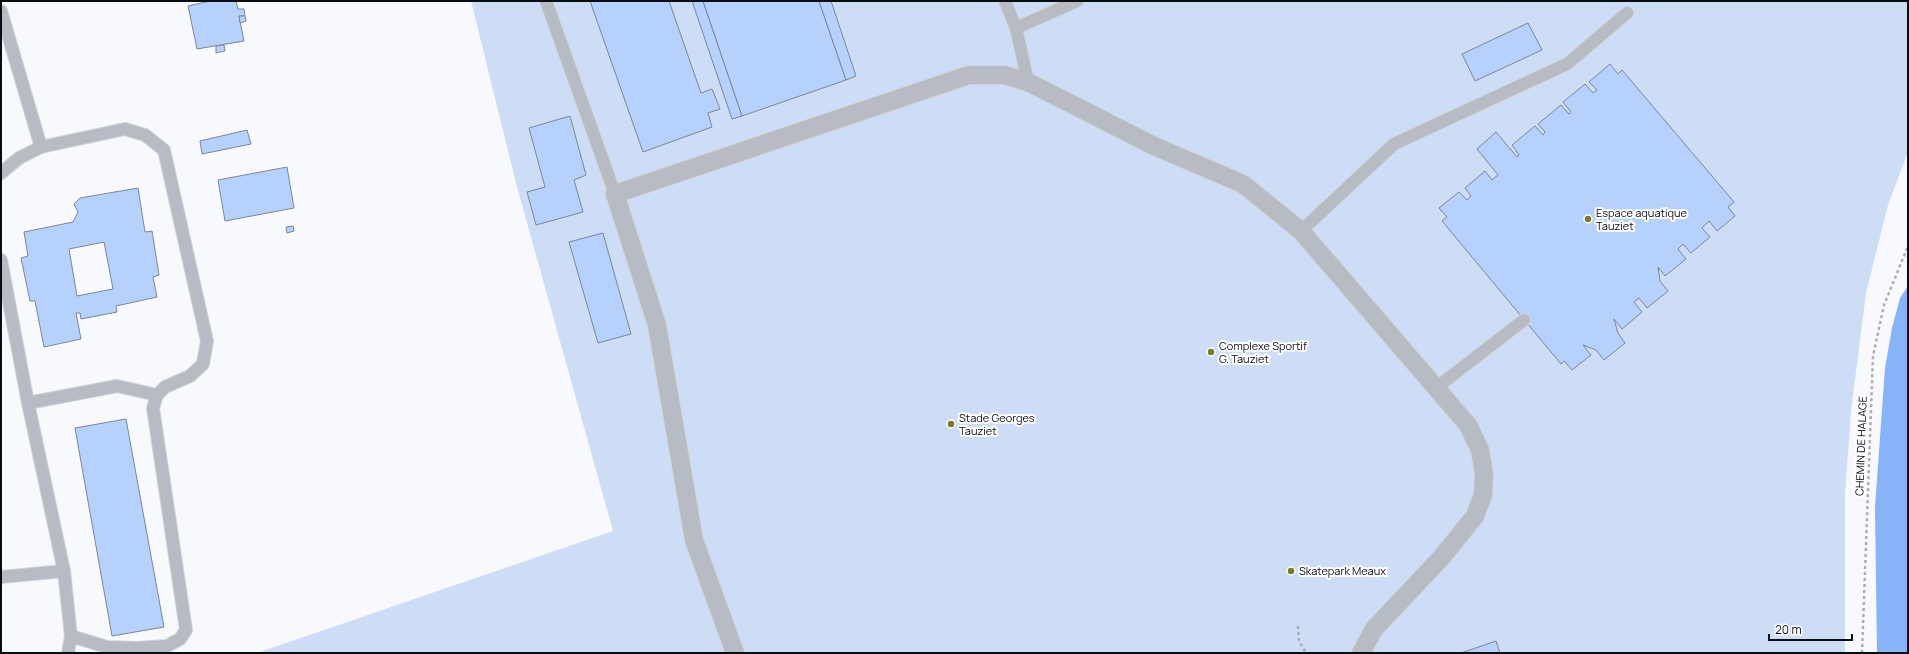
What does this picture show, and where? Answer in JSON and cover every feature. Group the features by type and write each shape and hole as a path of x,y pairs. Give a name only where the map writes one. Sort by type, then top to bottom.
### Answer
{"street":[{"path":"735,653 694,540 657,325 616,194 970,75 1004,74 1028,82 1154,146 1244,184 1301,231 1468,425 1480,450 1484,474 1483,495 1475,516 1440,558 1374,629 1361,653"}],"lane":[{"path":"546,1 616,194"},
{"path":"1005,1 1016,28 1028,82"},
{"path":"1016,28 1077,1"},
{"path":"1,11 41,147"},
{"path":"1301,231 1394,144 1567,64 1627,13"},
{"path":"1,173 19,158 41,147 125,129 145,135 164,150 207,341 203,364 190,376 165,387 157,395 153,408 186,630 180,639 168,646 136,648 107,647 71,636"},
{"path":"1,260 28,404 64,571 71,636 68,653"},
{"path":"1436,388 1524,320"},
{"path":"28,404 117,386 157,395"},
{"path":"1,577 64,571"}],"path":[{"name":"CHEMIN DE HALAGE","path":"1862,653 1873,356 1884,305 1908,246"},
{"path":"1298,626 1299,641 1306,653"}],"shaded area":[{"name":"Complexe Sportif G. Tauziet","path":"471,1 1908,1 1908,152 1888,205 1866,293 1851,411 1845,496 1845,653 257,653 613,531 517,187"}],"water":[{"path":"1908,286 1908,653 1877,653 1875,507 1885,368 1892,328 1900,298"}],"building":[{"path":"210,1 236,1 238,9 244,9 245,16 239,16 244,41 197,49 188,6"},
{"path":"590,1 669,1 701,93 712,89 720,109 708,113 712,127 643,152"},
{"path":"692,1 703,1 742,116 732,119"},
{"path":"703,1 819,1 846,80 742,116"},
{"path":"819,1 831,1 856,76 846,80"},
{"path":"239,16 245,16 246,21 240,23"},
{"path":"1528,23 1542,50 1475,81 1462,54"},
{"path":"224,45 225,51 216,53 216,46"},
{"name":"Espace aquatique Tauziet","path":"1610,64 1618,74 1622,70 1734,202 1728,207 1735,216 1717,231 1709,221 1702,228 1710,237 1691,253 1683,244 1678,249 1686,259 1665,276 1658,267 1660,281 1668,291 1647,308 1639,298 1634,302 1642,312 1622,329 1614,319 1618,333 1625,343 1604,360 1596,350 1583,345 1591,355 1572,370 1564,361 1561,364 1442,221 1447,217 1439,208 1459,192 1467,200 1471,196 1465,188 1485,171 1492,180 1498,175 1477,149 1496,132 1517,157 1519,155 1512,145 1535,126 1543,135 1545,132 1538,124 1561,105 1569,114 1571,112 1563,102 1585,84 1593,93 1597,90 1589,82"},
{"path":"570,116 586,175 574,180 583,212 536,225 527,192 545,187 529,128"},
{"path":"247,130 251,144 202,154 200,141"},
{"path":"287,167 294,208 225,221 218,180"},
{"path":"138,188 145,232 152,231 159,275 153,277 157,297 116,306 117,312 81,319 80,313 76,313 81,339 44,347 35,301 30,301 21,258 28,256 24,232 73,222 78,212 74,204 80,198","holes":["104,242 113,289 77,296 69,249"]},
{"path":"293,226 294,231 287,233 286,227"},
{"path":"603,233 631,334 598,343 569,242"},
{"path":"126,419 164,627 112,636 75,428"},
{"path":"1496,641 1500,653 1461,653"}],"place":[{"name":"Espace aquatique Tauziet","path":"1588,219"},
{"name":"Complexe Sportif G. Tauziet","path":"1211,352"},
{"name":"Stade Georges Tauziet","path":"951,424"},
{"name":"Skatepark Meaux","path":"1291,571"}]}
